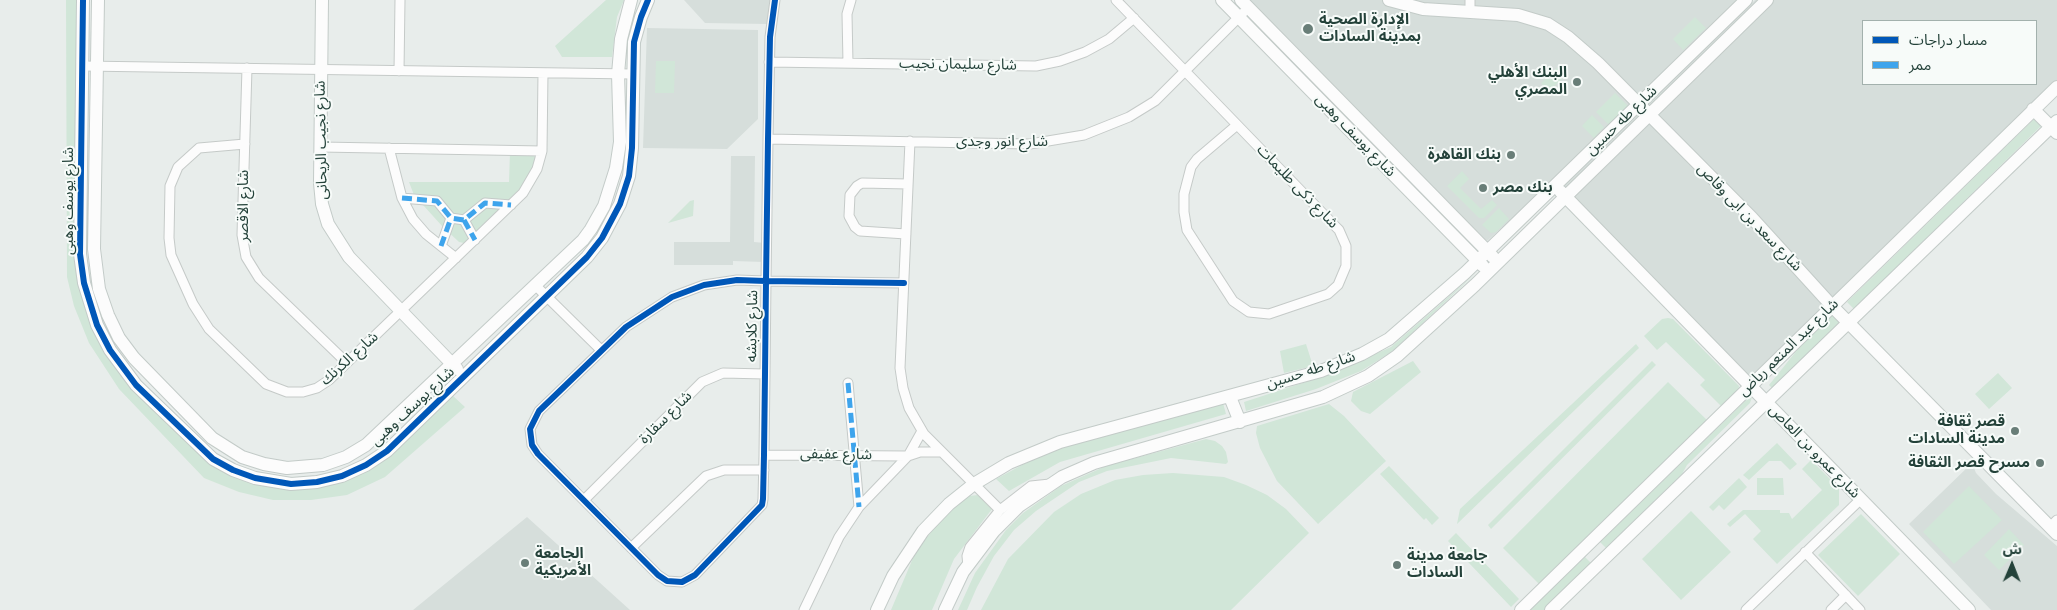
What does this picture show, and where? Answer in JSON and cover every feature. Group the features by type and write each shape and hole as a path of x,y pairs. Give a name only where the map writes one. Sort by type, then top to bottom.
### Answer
{"street":[{"name":"شارع يوسف وهبى","path":"83,0 80,254 84,283 92,311 110,350 126,374 214,459 244,475 278,483 317,482 342,476 366,465 387,451 595,248 620,204 631,162 633,74 637,29 648,0"},
{"name":"شارع يوسف وهبى","path":"98,0 94,249 96,276 103,302 113,327 134,358 212,438 242,457 276,466 311,467 334,461 366,445 583,240 598,218 609,194 618,155 618,74 623,26 631,0"},
{"name":"شارع نجيب الريحانى","path":"322,0 321,194 325,214 332,233 349,257 464,376"},
{"path":"399,71 400,0"},
{"name":"شارع كلابشه","path":"631,548 658,575 667,580 677,582 687,580 695,575 758,511 764,499 770,24 775,0"},
{"path":"848,63 847,14 851,0"},
{"name":"شارع ذكى طليمات","path":"1116,0 1237,125 1342,235 1347,253 1346,266 1338,285 1328,294 1269,314 1249,312 1233,301 1187,230 1184,194 1191,167 1197,159 1237,125"},
{"name":"شارع يوسف وهبى","path":"1222,0 1493,267"},
{"name":"شارع سعد بن ابى وقاص","path":"1389,0 1423,9 1470,6 1518,15 1548,24 1574,42 1639,104 1752,218 1847,322 2054,527"},
{"name":"شارع طه حسين","path":"877,610 893,576 912,545 936,517 974,484 1009,462 1043,448 1321,371 1376,347 1406,326 1482,256 1746,0"},
{"name":"شارع طه حسين","path":"945,610 968,566 983,544 1006,518 1050,484 1094,463 1323,397 1368,376 1411,345 1566,198 1648,114 1768,0"},
{"name":"شارع يوسف وهبى","path":"1245,4 1482,256"},
{"name":"شارع انور وجدى","path":"768,139 1030,144 1084,135 1114,124 1143,110 1239,18 1245,4"},
{"name":"شارع سليمان نجيب","path":"770,62 1023,67 1048,64 1073,57 1097,46 1134,18"},
{"path":"82,66 633,74"},
{"name":"شارع الاقصر","path":"247,68 242,243 249,264 259,278 347,363"},
{"name":"شارع الكرنك","path":"245,144 199,148 182,161 171,179 170,246 188,294 210,330 260,379 273,388 287,392 310,391 323,385 347,363 511,205 533,177 542,150 543,73"},
{"name":"شارع عبد المنعم رياض","path":"1521,610 2057,87"},
{"path":"2033,109 2055,127"},
{"name":"شارع عبد المنعم رياض","path":"1551,610 1847,322 2055,127"},
{"path":"910,142 901,378 909,408 922,431 940,452 1000,510"},
{"path":"320,147 542,150"},
{"path":"389,148 402,198 419,227 456,258"},
{"path":"906,234 860,231 851,222 850,195 862,183 908,184"},
{"name":"شارع عمرو بن العاص","path":"1555,186 1969,610"},
{"path":"402,198 437,201 451,218 464,220 485,202 511,205"},
{"path":"441,246 451,218"},
{"path":"464,220 475,240"},
{"path":"764,470 724,470 706,476 631,548 535,450 530,429 539,411 633,321 661,302 682,292 726,281 904,283"},
{"path":"535,285 601,350"},
{"name":"شارع سقارة","path":"584,500 702,382 723,374 765,374"},
{"path":"848,383 859,507"},
{"path":"1230,397 1240,422"},
{"path":"804,610 828,557 859,507 908,456 922,431"},
{"name":"شارع عفيفى","path":"764,455 908,456 927,451 940,452"},
{"path":"968,566 967,556 970,547 1000,510 1031,486 1050,484"},
{"path":"1746,610 1861,499"},
{"path":"1586,546 1601,562"},
{"path":"1805,552 1860,610"},
{"path":"1831,610 1846,595"}],"shaded area":[{"path":"684,0 773,0 767,24 705,23"},
{"path":"1245,0 1742,0 1638,104 1487,241"},
{"path":"1755,0 2057,0 2057,88 1753,386 1560,188"},
{"path":"647,28 758,30 758,119 727,149 643,148"},
{"path":"731,156 755,156 754,242 765,243 764,262 733,261 733,265 674,265 674,242 730,242"},
{"path":"1972,463 1976,473 1996,494 2057,546 2057,610 1991,610 1909,524"},
{"name":"الجامعة الأمريكية","path":"527,517 630,610 413,610"}],"green space":[{"path":"66,0 83,0 81,263 96,320 140,383 222,463 272,481 350,474 452,395 465,407 385,477 347,495 311,500 273,500 239,492 204,478 119,389 89,343 74,306 67,277"},
{"path":"606,0 624,0 617,17 612,57 562,57 555,46"},
{"path":"1695,17 1706,28 1683,50 1673,39"},
{"path":"656,61 675,61 674,93 655,93"},
{"path":"1558,67 1566,75 1549,91 1541,83"},
{"path":"1615,93 1628,106 1609,125 1596,112"},
{"path":"1592,115 1604,127 1594,138 1582,126"},
{"path":"2035,118 2042,125 1854,309 1847,302"},
{"path":"510,152 533,153 537,161 528,181 464,243 459,242 442,226 414,195 409,182 509,182"},
{"path":"1462,171 1469,179 1460,188 1481,209 1492,200 1497,205 1484,218 1479,218 1447,186"},
{"path":"694,200 693,216 668,223 690,201"},
{"path":"1499,208 1509,219 1496,232 1491,233 1482,225"},
{"path":"1475,274 1393,351 1361,371 1316,389 1246,411 1244,402 1327,375 1391,347"},
{"path":"1834,313 1842,320 1772,388 1769,385 1798,349"},
{"path":"1662,319 1673,319 1739,386 1738,392 1722,407 1700,385 1705,380 1666,342 1657,350 1644,336"},
{"path":"1306,344 1313,366 1284,373 1280,351"},
{"path":"1636,344 1639,348 1457,524 1460,509"},
{"path":"1413,361 1421,372 1370,414 1361,411 1351,401 1353,392"},
{"path":"1652,361 1656,365 1491,529 1488,525"},
{"path":"1998,373 2012,388 1989,409 1975,394"},
{"path":"1668,382 1708,421 1540,585 1503,548"},
{"path":"1752,397 1750,403 1687,465 1682,474 1606,548 1600,542 1745,401"},
{"path":"1223,403 1226,414 1060,462 1009,491 996,479 1050,450"},
{"path":"1329,404 1344,416 1386,461 1318,524 1277,481 1260,448 1256,433 1257,426"},
{"path":"1206,439 1215,441 1222,446 1226,452 1228,462 1226,464 1171,458 1107,471 1079,482 1036,511 1014,530 994,556 967,610 958,610 975,573 1006,530 1023,513 1061,486 1106,466"},
{"path":"1777,443 1797,464 1790,470 1781,461 1769,461 1749,480 1743,475"},
{"path":"1811,460 1839,488 1839,505 1777,564 1753,539 1761,531 1745,514 1730,527 1727,524 1743,510 1780,510 1780,513 1789,513 1792,519 1822,490 1802,469"},
{"path":"1389,466 1439,518 1432,525 1426,518 1424,520 1380,474"},
{"path":"1173,473 1224,477 1246,485 1267,495 1286,509 1309,533 1231,610 981,610 1008,559 1054,512 1081,494 1115,480 1143,475"},
{"path":"1739,478 1747,487 1724,510 1719,505 1713,511 1709,507"},
{"path":"1757,478 1783,478 1784,495 1757,495"},
{"path":"1969,486 2002,520 1954,564 1923,532"},
{"path":"978,495 990,503 992,509 954,559 932,610 891,610 916,551 948,511 969,496"},
{"path":"1691,511 1731,552 1681,600 1642,559"},
{"path":"1861,514 1900,554 1858,596 1818,555"},
{"path":"2009,529 2024,545 1999,570 1984,555"},
{"path":"1456,533 1519,599 1511,607 1448,541"},
{"path":"1585,557 1592,564 1554,601 1544,610 1528,610"}],"marked path":[{"path":"402,198 437,201 451,218 464,220 485,203 511,205"},
{"path":"441,246 451,218"},
{"path":"464,220 475,240"},
{"path":"848,383 859,507"}],"cycle path":[{"path":"83,0 80,254 84,283 97,325 110,350 136,385 213,459 233,470 255,478 291,484 317,482 342,476 366,465 387,451 587,257 602,238 620,204 629,176 632,148 634,42 648,0"},
{"path":"775,0 770,37 768,139 766,281 764,455 762,505 695,575 682,582 667,581 658,575 538,454 532,445 530,429 539,411 626,327 672,297 704,285 737,280 766,281 904,283"}],"place":[{"name":"الإدارة الصحية بمدينة السادات","path":"1308,29"},
{"name":"البنك الأهلي المصري","path":"1577,82"},
{"name":"بنك القاهرة","path":"1511,155"},
{"name":"بنك مصر","path":"1483,188"},
{"name":"قصر ثقافة مدينة السادات","path":"2015,431"},
{"name":"مسرح قصر الثقافة","path":"2040,463"},
{"name":"الجامعة الأمريكية","path":"525,563"},
{"name":"جامعة مدينة السادات","path":"1397,565"}]}
